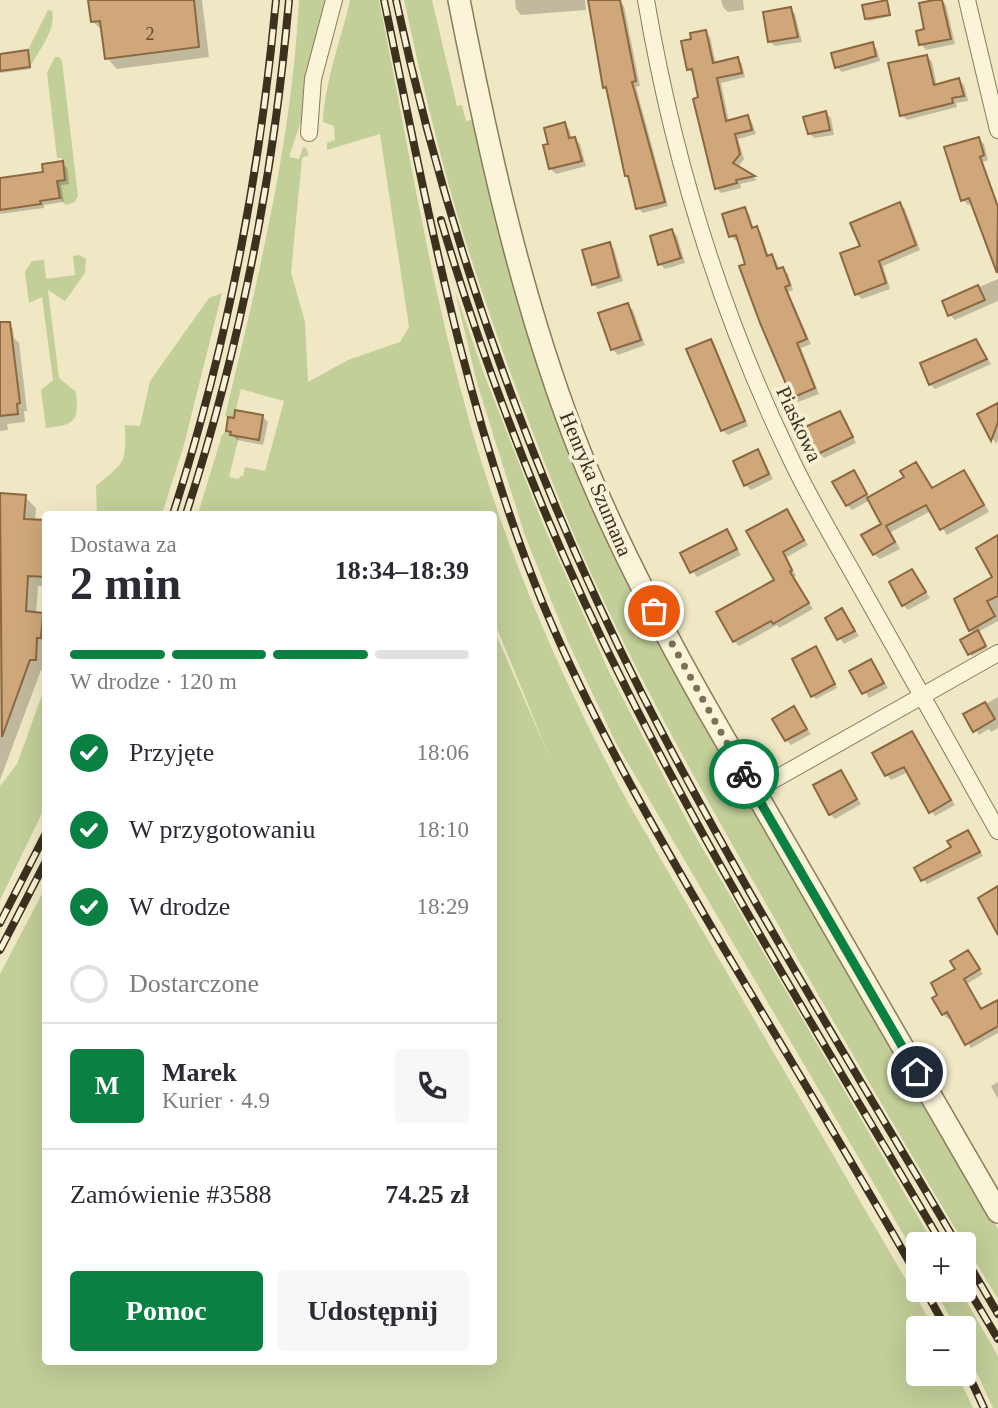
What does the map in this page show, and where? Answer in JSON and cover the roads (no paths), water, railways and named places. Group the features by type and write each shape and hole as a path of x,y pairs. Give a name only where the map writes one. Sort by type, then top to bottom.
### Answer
{"street":[{"path":"309,133 313,79 334,0"},
{"name":"Piaskowa","path":"646,0 685,182 703,244 731,320 791,460 998,831"},
{"path":"967,0 998,130"},
{"name":"Henryka Szumana","path":"460,3 505,217 544,352 574,437 618,538 666,635 998,1212"},
{"path":"754,791 998,653"}],"railway":[{"path":"174,511 210,388 239,260 261,130 276,0"},
{"path":"187,511 223,388 252,260 274,130 289,0"},
{"path":"384,0 432,230 469,382 515,531 543,604 582,691 648,817 906,1257"},
{"path":"396,0 417,90 467,267 529,441 602,611 642,694 717,834 950,1232"},
{"path":"441,220 501,400 547,518 599,633 663,761 740,901 935,1232"},
{"path":"0,923 42,841"},
{"path":"0,950 42,869"},
{"path":"976,1276 998,1314"},
{"path":"932,1302 939,1316"},
{"path":"976,1302 998,1339"},
{"path":"974,1386 984,1408"}]}
